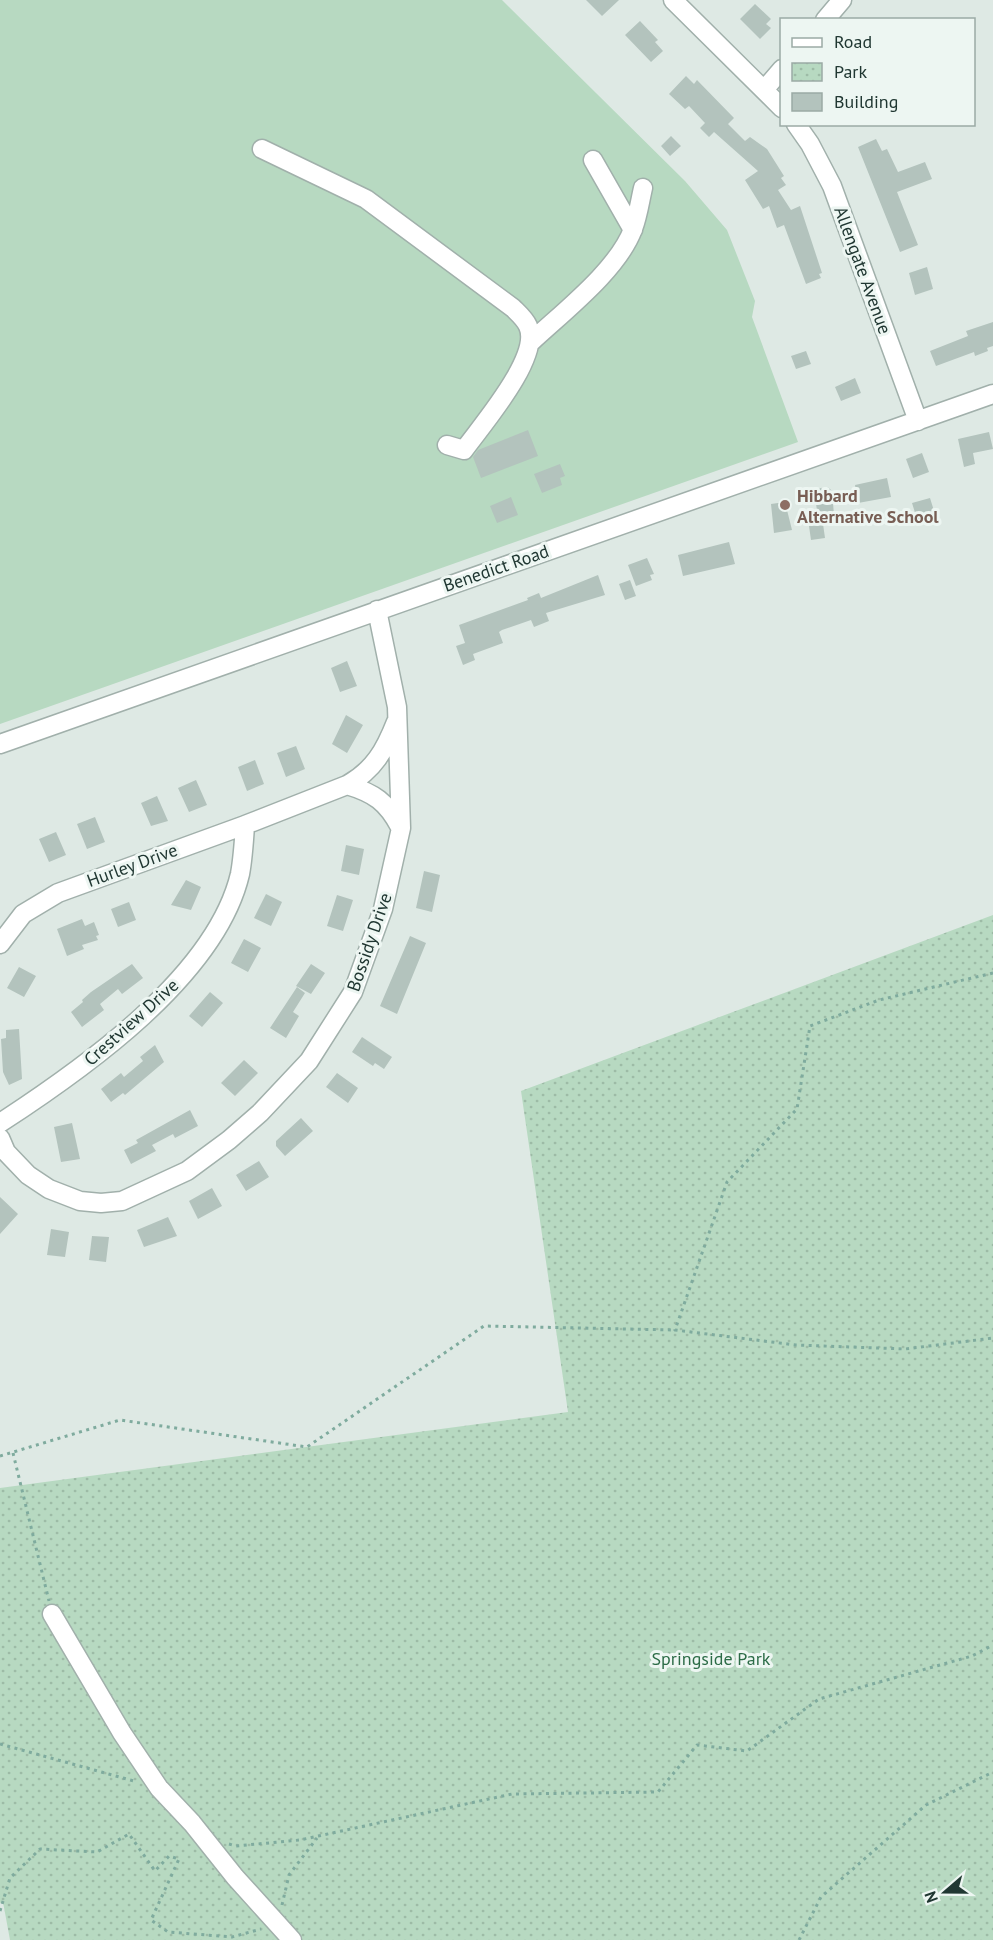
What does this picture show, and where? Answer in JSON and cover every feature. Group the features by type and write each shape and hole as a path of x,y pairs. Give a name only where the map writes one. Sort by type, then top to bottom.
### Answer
{"street":[{"path":"673,0 780,106"},
{"path":"827,18 842,0"},
{"path":"764,90 780,71"},
{"name":"Allengate Avenue","path":"797,126 810,144 832,186 918,420"},
{"path":"262,148 366,199 513,308 528,325 531,342"},
{"path":"593,160 633,230"},
{"path":"447,445 464,450 515,377 531,342 589,288 615,258 633,230 643,188"},
{"name":"Benedict Road","path":"0,744 993,394"},
{"name":"Bossidy Drive","path":"0,1138 6,1152 28,1175 49,1189 80,1201 101,1203 122,1201 154,1188 187,1170 229,1140 260,1113 309,1061 353,992 382,909 401,828 398,718 377,610"},
{"path":"245,825 347,785 368,772 385,751 398,718"},
{"path":"347,785 380,798 390,807 401,828"},
{"name":"Hurley Drive","path":"0,926 58,893 245,825"},
{"name":"Crestview Drive","path":"0,1123 86,1062 153,1006 188,970 220,922 239,876 245,825"},
{"name":"Hurley Drive","path":"0,944 22,914"},
{"path":"52,1614 122,1733 159,1788 292,1940"}],"path":[{"path":"675,1329 727,1182 797,1109 810,1026 879,1000 993,973"},
{"path":"0,1456 120,1420 307,1447 484,1326 675,1329 796,1344 905,1349 993,1338"},
{"path":"13,1452 52,1614"},
{"path":"227,1843 236,1846 319,1836 512,1794 657,1792 697,1745 747,1751 819,1699 972,1656 993,1645"},
{"path":"0,1744 159,1788"},
{"path":"799,1940 821,1897 917,1813 926,1806 993,1772"},
{"path":"0,1911 10,1878 40,1849 97,1852 129,1834 154,1871 169,1856 179,1859 151,1920 168,1932 232,1937 278,1924 289,1875 319,1836"}],"green space":[{"path":"0,0 502,0 685,181 727,230 755,301 752,317 798,442 0,724"},
{"name":"Springside Park","path":"993,915 993,1940 10,1940 3,1902 0,1903 0,1488 568,1412 521,1091"}],"building":[{"path":"586,0 619,0 602,16"},
{"path":"755,4 771,19 766,24 771,28 760,39 740,19"},
{"path":"640,21 658,40 655,42 663,51 651,62 625,35"},
{"path":"686,76 694,84 697,80 734,118 728,124 745,141 750,137 767,149 784,176 781,178 786,185 778,190 791,210 800,206 822,273 819,274 821,278 806,284 784,225 777,228 769,206 763,209 745,180 758,171 714,132 709,137 700,128 705,123 689,106 685,109 669,94"},
{"path":"671,136 681,146 670,156 661,146"},
{"path":"876,139 882,151 887,149 898,172 925,162 932,179 897,192 918,245 900,252 858,147"},
{"path":"927,267 933,289 915,295 909,273"},
{"path":"993,322 993,346 987,348 988,351 975,356 974,352 936,366 930,351 968,336 966,331"},
{"path":"806,351 811,364 796,369 791,356"},
{"path":"855,378 861,393 841,401 835,387"},
{"path":"528,430 538,456 481,478 473,457 478,450"},
{"path":"989,432 993,449 973,453 975,464 964,467 958,439"},
{"path":"922,453 929,472 913,478 906,459"},
{"path":"560,464 565,476 560,478 562,485 542,493 534,474"},
{"path":"887,478 891,497 858,503 855,485"},
{"path":"828,487 832,491 834,515 818,518 814,489"},
{"path":"511,497 518,515 497,523 490,506"},
{"path":"930,498 935,514 917,519 912,503"},
{"path":"785,502 792,530 774,533 771,504"},
{"path":"823,524 825,538 811,540 809,526"},
{"path":"729,542 735,564 683,576 678,555"},
{"path":"647,558 654,574 650,575 652,580 636,586 628,565"},
{"path":"598,575 605,595 546,613 549,621 534,627 531,620 502,630 499,632 503,643 473,654 475,660 463,665 456,646 465,643 459,625 528,600 527,598 539,593 541,598"},
{"path":"630,580 636,596 625,600 619,584"},
{"path":"347,661 357,686 340,692 331,668"},
{"path":"346,715 363,725 347,753 332,744"},
{"path":"296,746 305,769 286,777 277,753"},
{"path":"255,760 264,784 247,791 238,767"},
{"path":"196,780 207,805 189,812 178,788"},
{"path":"157,796 168,821 151,826 141,803"},
{"path":"95,817 105,842 87,849 77,824"},
{"path":"56,832 66,855 49,862 39,839"},
{"path":"346,845 364,849 359,875 341,871"},
{"path":"424,871 440,875 432,912 416,908"},
{"path":"186,880 201,887 191,910 171,905"},
{"path":"266,894 282,902 271,926 254,918"},
{"path":"337,895 353,900 343,931 327,926"},
{"path":"129,902 136,920 118,927 111,909"},
{"path":"82,919 85,926 94,922 99,935 96,936 98,940 82,945 84,949 67,956 57,929"},
{"path":"410,936 426,943 397,1014 380,1006"},
{"path":"244,939 261,948 248,972 231,963"},
{"path":"132,964 143,978 122,994 118,989 100,1004 104,1010 82,1027 71,1012 91,992"},
{"path":"311,964 325,973 311,994 296,986"},
{"path":"19,967 36,976 24,997 7,988"},
{"path":"297,987 305,993 293,1012 299,1016 286,1038 270,1028"},
{"path":"210,992 223,1003 202,1027 189,1016"},
{"path":"19,1029 22,1079 9,1085 3,1072 1,1039 6,1038 6,1030"},
{"path":"362,1037 392,1057 384,1069 375,1063 373,1066 352,1052"},
{"path":"155,1045 164,1062 125,1095 123,1093 111,1102 101,1089 121,1073 124,1077 143,1061 140,1057"},
{"path":"244,1060 258,1073 235,1096 221,1083"},
{"path":"337,1073 358,1088 348,1103 326,1087"},
{"path":"190,1110 198,1126 175,1138 173,1134 152,1145 156,1151 131,1164 124,1150 138,1143 136,1140"},
{"path":"301,1118 313,1131 285,1156 276,1146 276,1141"},
{"path":"72,1123 80,1159 61,1162 54,1127"},
{"path":"259,1161 269,1177 246,1191 236,1175"},
{"path":"212,1188 222,1206 198,1219 189,1201"},
{"path":"0,1197 18,1214 0,1234"},
{"path":"168,1217 177,1236 144,1247 137,1230"},
{"path":"51,1229 69,1232 65,1257 47,1255"},
{"path":"92,1236 109,1237 106,1262 89,1260"}],"place":[{"name":"Hibbard Alternative School","path":"785,505"}]}
